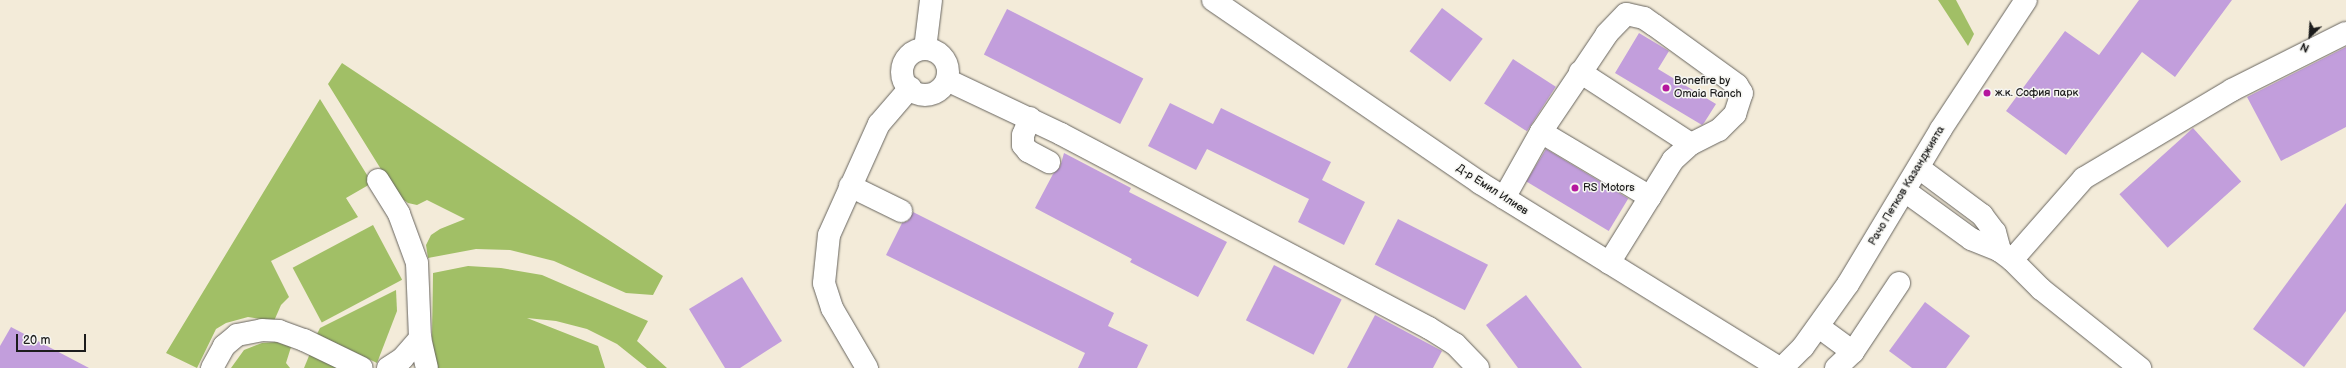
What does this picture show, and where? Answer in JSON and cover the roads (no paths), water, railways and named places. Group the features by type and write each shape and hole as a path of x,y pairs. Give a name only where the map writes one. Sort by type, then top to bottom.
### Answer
{"street":[{"path":"925,49 931,0"},
{"name":"Д-р Емил Илиев","path":"1213,0 1504,198 1780,368"},
{"name":"Рачо Петков Казанджията","path":"1780,368 1819,327 1905,191 2016,4"},
{"path":"1504,198 1541,132 1607,34 1626,14 1644,18 1737,85 1742,93 1735,114 1719,130 1691,144 1673,160 1609,263"},
{"path":"2006,256 2084,178 2232,90 2346,33"},
{"path":"925,49 937,52 946,62 947,80 935,93 926,95 910,88 902,72 904,64 916,51 925,49"},
{"path":"1580,72 1691,144"},
{"path":"947,80 1030,118 1428,328 1455,344 1478,368"},
{"path":"868,368 832,308 824,283 829,234 879,124 910,88"},
{"path":"1030,118 1023,135 1022,145 1028,151 1049,162"},
{"path":"1541,132 1650,197"},
{"path":"1919,168 1982,215 1995,232 2006,256"},
{"path":"378,180 399,214 417,263 420,338 427,368"},
{"path":"850,186 900,211"},
{"path":"1905,191 1971,239 2006,256 2041,289 2140,368"},
{"path":"1836,368 1853,352 1899,283"},
{"path":"1819,327 1853,352"},
{"path":"212,368 224,346 237,335 262,330 285,333 363,368"},
{"path":"388,368 402,360 420,338"}],"place":[{"name":"Bonefire by Omaia Ranch","path":"1666,88"},
{"name":"ж.к. София парк","path":"1987,93"},
{"name":"RS Motors","path":"1575,188"}]}
